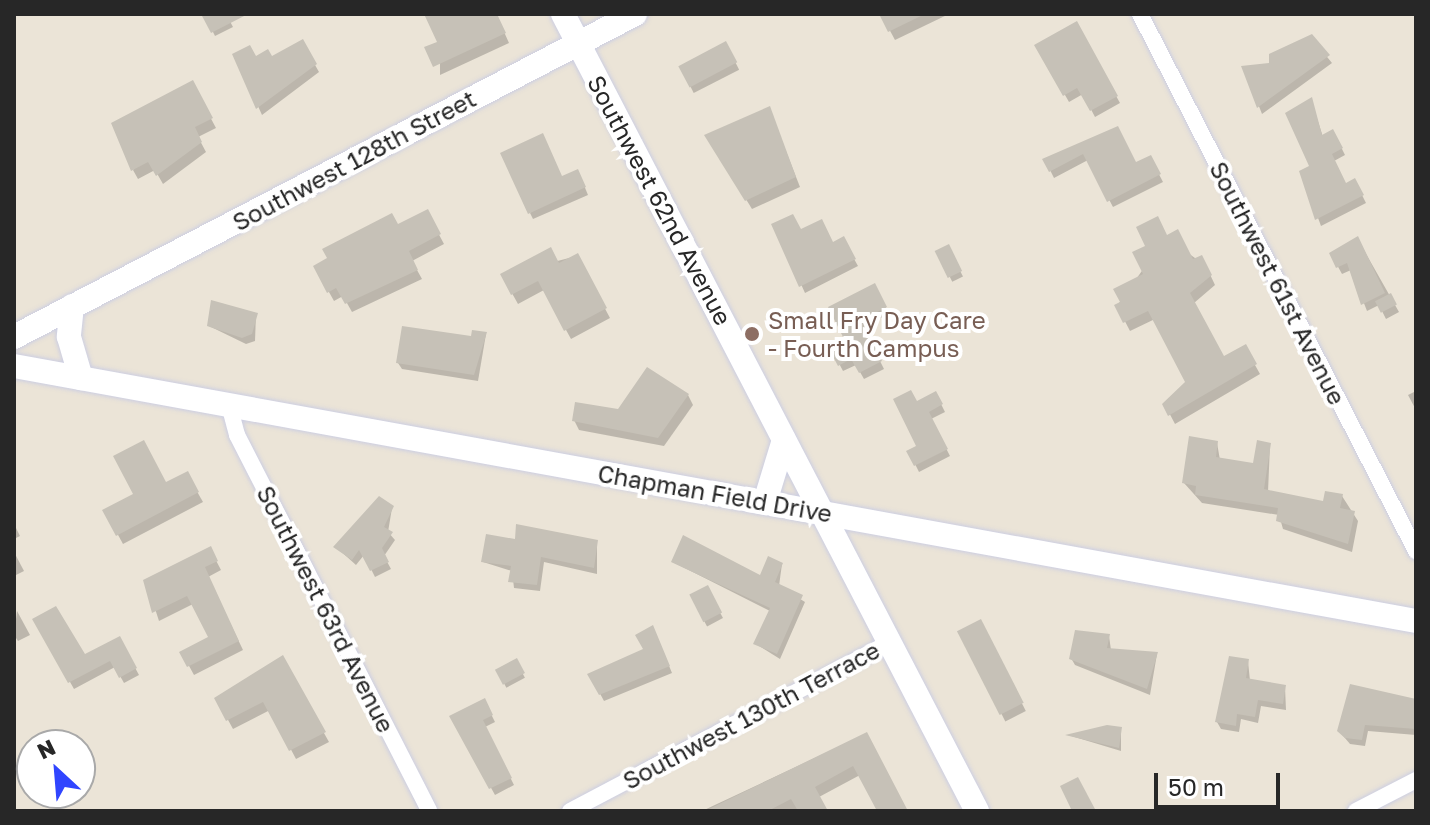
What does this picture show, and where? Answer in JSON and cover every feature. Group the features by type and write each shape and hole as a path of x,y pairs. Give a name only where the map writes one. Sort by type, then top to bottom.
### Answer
{"street":[{"name":"Southwest 62nd Avenue","path":"563,14 977,811"},
{"name":"Southwest 128th Street","path":"14,337 635,14"},
{"name":"Southwest 61st Avenue","path":"1140,14 1416,551"},
{"path":"72,306 69,337 81,378"},
{"name":"Chapman Field Drive","path":"14,366 1416,621"},
{"name":"Southwest 63rd Avenue","path":"229,405 237,435 429,811"},
{"path":"765,502 784,440"},
{"name":"Southwest 130th Terrace","path":"570,811 890,642"},
{"path":"1356,811 1416,780"}],"building":[{"path":"201,14 248,14 211,33"},
{"path":"424,14 497,14 506,33 433,67 424,47 437,42"},
{"path":"879,14 925,14 888,32"},
{"path":"1077,21 1118,96 1090,111 1077,88 1063,96 1034,45"},
{"path":"1312,34 1330,55 1257,108 1241,66 1269,63 1269,54"},
{"path":"303,39 317,64 256,109 232,54 250,45 256,56 268,49 272,56"},
{"path":"726,41 737,62 690,88 678,66"},
{"path":"193,80 213,118 195,127 202,142 156,176 148,162 131,171 111,123"},
{"path":"1312,97 1322,135 1333,129 1343,148 1332,154 1346,183 1355,178 1364,195 1315,220 1299,171 1309,166 1285,113"},
{"path":"770,106 796,177 745,201 704,135"},
{"path":"1118,126 1136,162 1151,155 1161,174 1107,202 1083,154 1049,172 1042,159"},
{"path":"543,133 562,176 578,169 586,187 528,214 500,153"},
{"path":"428,209 441,234 409,251 418,270 345,304 336,288 327,293 313,266 327,258 322,249 392,213 398,224"},
{"path":"793,214 801,229 822,219 833,242 844,236 856,259 799,287 771,224"},
{"path":"1158,216 1167,235 1178,229 1193,259 1202,255 1212,275 1190,293 1224,356 1246,344 1257,364 1168,416 1162,404 1185,382 1148,311 1123,323 1114,305 1120,302 1113,289 1143,274 1132,252 1145,246 1136,227"},
{"path":"1358,236 1385,293 1361,305 1347,263 1336,268 1329,253"},
{"path":"949,244 962,271 948,278 935,251"},
{"path":"551,247 559,263 578,253 607,308 564,331 538,281 511,295 500,274"},
{"path":"875,283 887,307 861,320 882,361 859,373 851,359 838,366 829,349 845,341 828,307"},
{"path":"1391,293 1397,305 1381,313 1375,301"},
{"path":"211,300 258,313 252,334 242,338 207,326"},
{"path":"402,326 471,336 472,330 487,332 474,375 396,363"},
{"path":"647,367 689,394 658,438 572,421 575,402 618,409"},
{"path":"911,390 917,401 936,391 943,404 929,412 948,449 914,466 906,451 916,446 893,399"},
{"path":"1189,436 1218,441 1216,457 1253,463 1257,440 1271,443 1264,489 1323,501 1325,491 1343,494 1340,508 1355,511 1348,544 1276,521 1278,508 1195,495 1196,486 1182,483"},
{"path":"144,440 166,482 188,471 199,492 116,536 102,510 133,494 113,456"},
{"path":"379,496 394,506 384,527 393,532 382,548 389,562 370,571 359,550 352,560 333,547"},
{"path":"516,524 598,540 594,568 541,557 537,585 508,582 511,566 481,562 486,534 515,539"},
{"path":"683,535 760,575 768,556 783,563 775,582 803,595 777,654 753,644 770,608 671,562"},
{"path":"211,546 218,561 205,567 239,641 187,667 179,652 208,637 187,596 152,613 143,580"},
{"path":"708,585 722,613 703,622 689,595"},
{"path":"56,606 85,654 120,636 137,668 119,678 110,661 68,683 32,619"},
{"path":"981,619 1024,703 1000,715 957,631"},
{"path":"653,625 670,666 599,695 587,674 643,649 635,635"},
{"path":"1075,630 1110,634 1107,648 1158,652 1147,689 1069,659"},
{"path":"283,655 326,732 289,751 263,702 226,721 214,698"},
{"path":"1229,656 1249,659 1246,678 1286,685 1283,704 1258,700 1255,717 1237,714 1236,726 1215,722"},
{"path":"517,658 525,673 503,685 495,670"},
{"path":"1350,684 1416,699 1416,729 1365,725 1362,740 1345,738 1337,731"},
{"path":"485,698 493,715 483,720 512,778 489,789 449,716"},
{"path":"1107,725 1122,727 1119,748 1065,735"},
{"path":"867,732 908,811 877,811 853,766 815,787 828,811 798,811 791,799 768,811 705,811"},
{"path":"1078,777 1096,811 1072,811 1060,786"}],"place":[{"name":"Small Fry Day Care - Fourth Campus","path":"752,334"}]}
